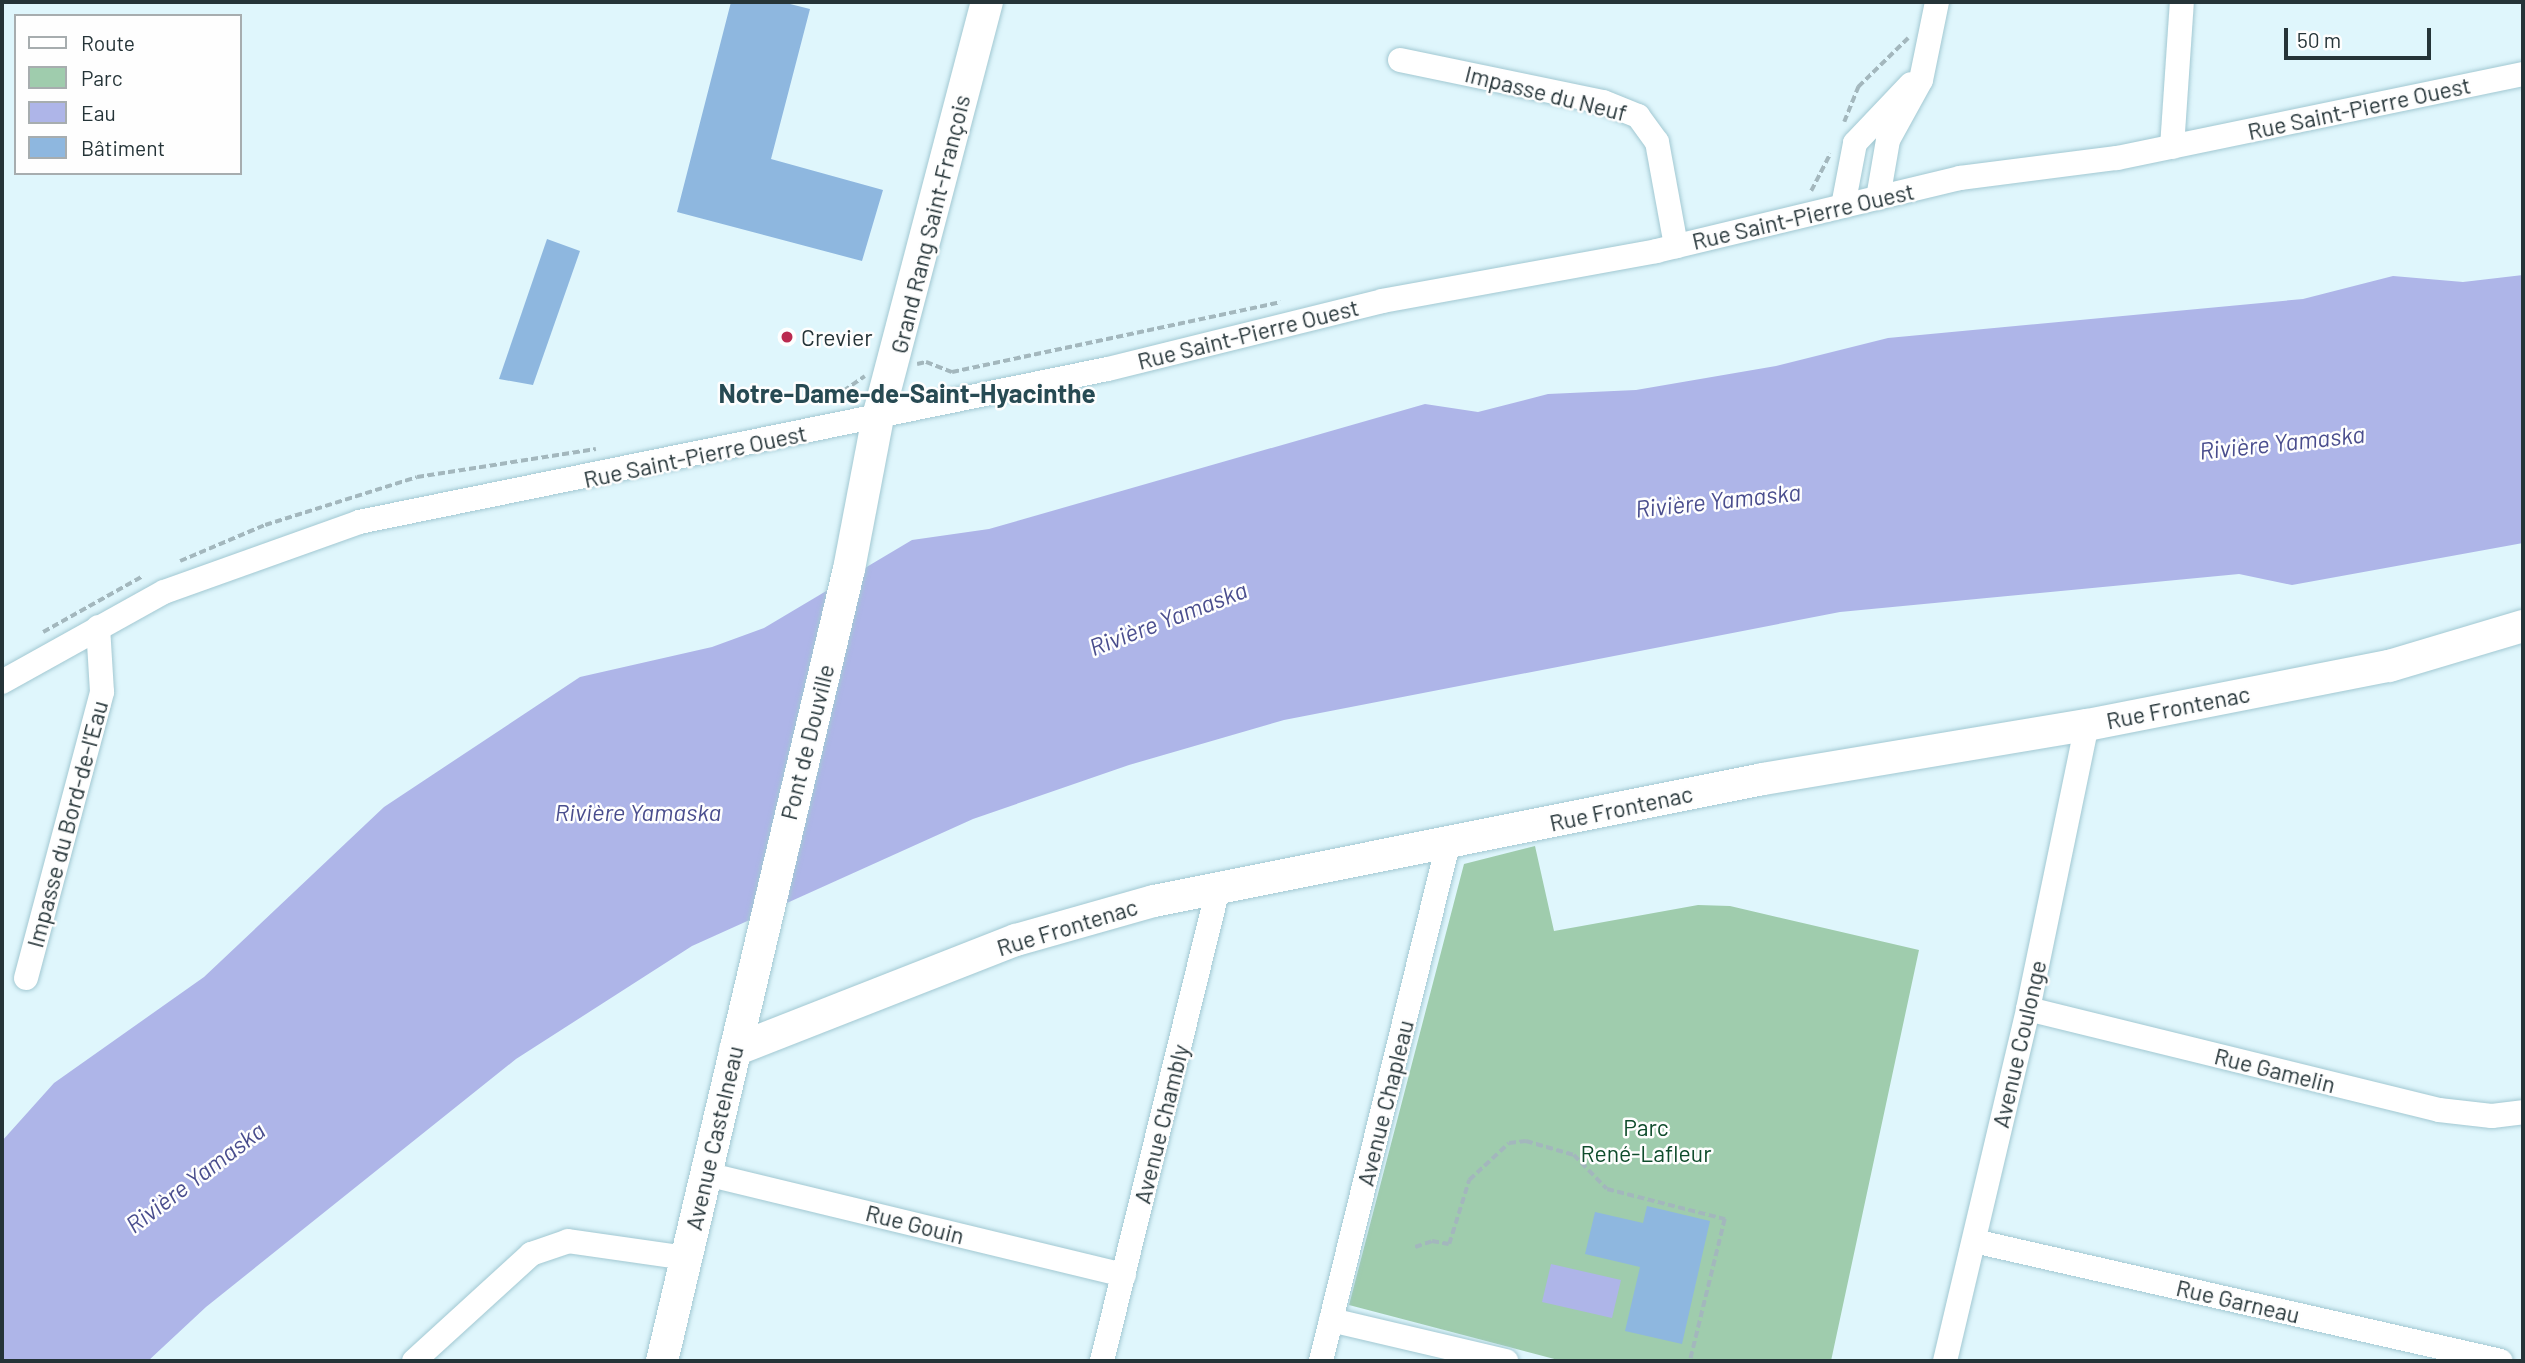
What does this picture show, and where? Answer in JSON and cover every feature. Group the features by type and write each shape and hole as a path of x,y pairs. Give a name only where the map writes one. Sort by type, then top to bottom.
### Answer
{"main road":[{"name":"Grand Rang Saint-François","path":"849,569 878,416 987,2"},
{"name":"Pont de Douville","path":"766,915 849,569"},
{"name":"Rue Frontenac","path":"734,1050 1016,940 1219,886 1448,844 1763,779 2087,724 2389,666 2523,626"},
{"name":"Avenue Castelneau","path":"662,1361 766,915"}],"street":[{"path":"1878,198 1888,139 1921,80 1937,2"},
{"path":"2172,147 2182,2"},
{"name":"Impasse du Neuf","path":"1400,61 1603,102 1638,116 1657,142 1675,246"},
{"name":"Rue Saint-Pierre Ouest","path":"2,682 164,592 359,522 1108,369 1382,301 1675,246 1960,178 2172,147 2523,74"},
{"path":"1843,206 1855,143 1903,87 1921,80"},
{"name":"Impasse du Bord-de-l'Eau","path":"26,978 102,692 98,627"},
{"name":"Avenue Coulonge","path":"1945,1361 2028,1009 2087,724"},
{"name":"Avenue Chapleau","path":"1321,1361 1448,844"},
{"name":"Avenue Chambly","path":"1102,1361 1219,886"},
{"name":"Rue Gamelin","path":"2028,1009 2439,1110 2492,1116 2523,1112"},
{"name":"Rue Gouin","path":"706,1174 1124,1275"},
{"path":"414,1361 531,1254 568,1241 686,1258"},
{"name":"Rue Garneau","path":"1974,1241 2501,1361"},
{"path":"1331,1320 1506,1361"}],"path":[{"path":"1840,132 1857,87 1911,30"},
{"path":"1810,193 1836,143"},
{"path":"1415,1247 1432,1241 1449,1244 1469,1180 1509,1143 1525,1141 1574,1155 1607,1189 1725,1219 1690,1361"}],"green space":[{"name":"Parc René-Lafleur","path":"1535,846 1554,931 1698,905 1730,906 1919,950 1831,1361 1562,1361 1349,1305 1464,864"}],"water":[{"name":"Rivière Yamaska","path":"2523,275 2523,543 2292,585 2239,574 1840,612 1284,720 1129,765 973,819 692,946 516,1059 206,1307 148,1361 2,1361 2,1141 54,1083 204,977 384,807 580,677 712,647 764,628 912,540 989,529 1425,404 1478,412 1548,394 1636,390 1776,366 1888,338 2303,299 2393,276 2463,282"},
{"path":"1551,1264 1621,1280 1612,1318 1542,1302"}],"building":[{"path":"731,2 782,2 810,9 771,159 883,190 862,261 677,212"},
{"path":"547,239 580,251 533,385 499,379"},
{"path":"1647,1206 1710,1221 1682,1344 1625,1331 1640,1267 1585,1254 1595,1212 1643,1223"}],"place":[{"name":"Crevier","path":"787,337"}],"district":[{"name":"Notre-Dame-de-Saint-Hyacinthe","path":"907,393"}]}
